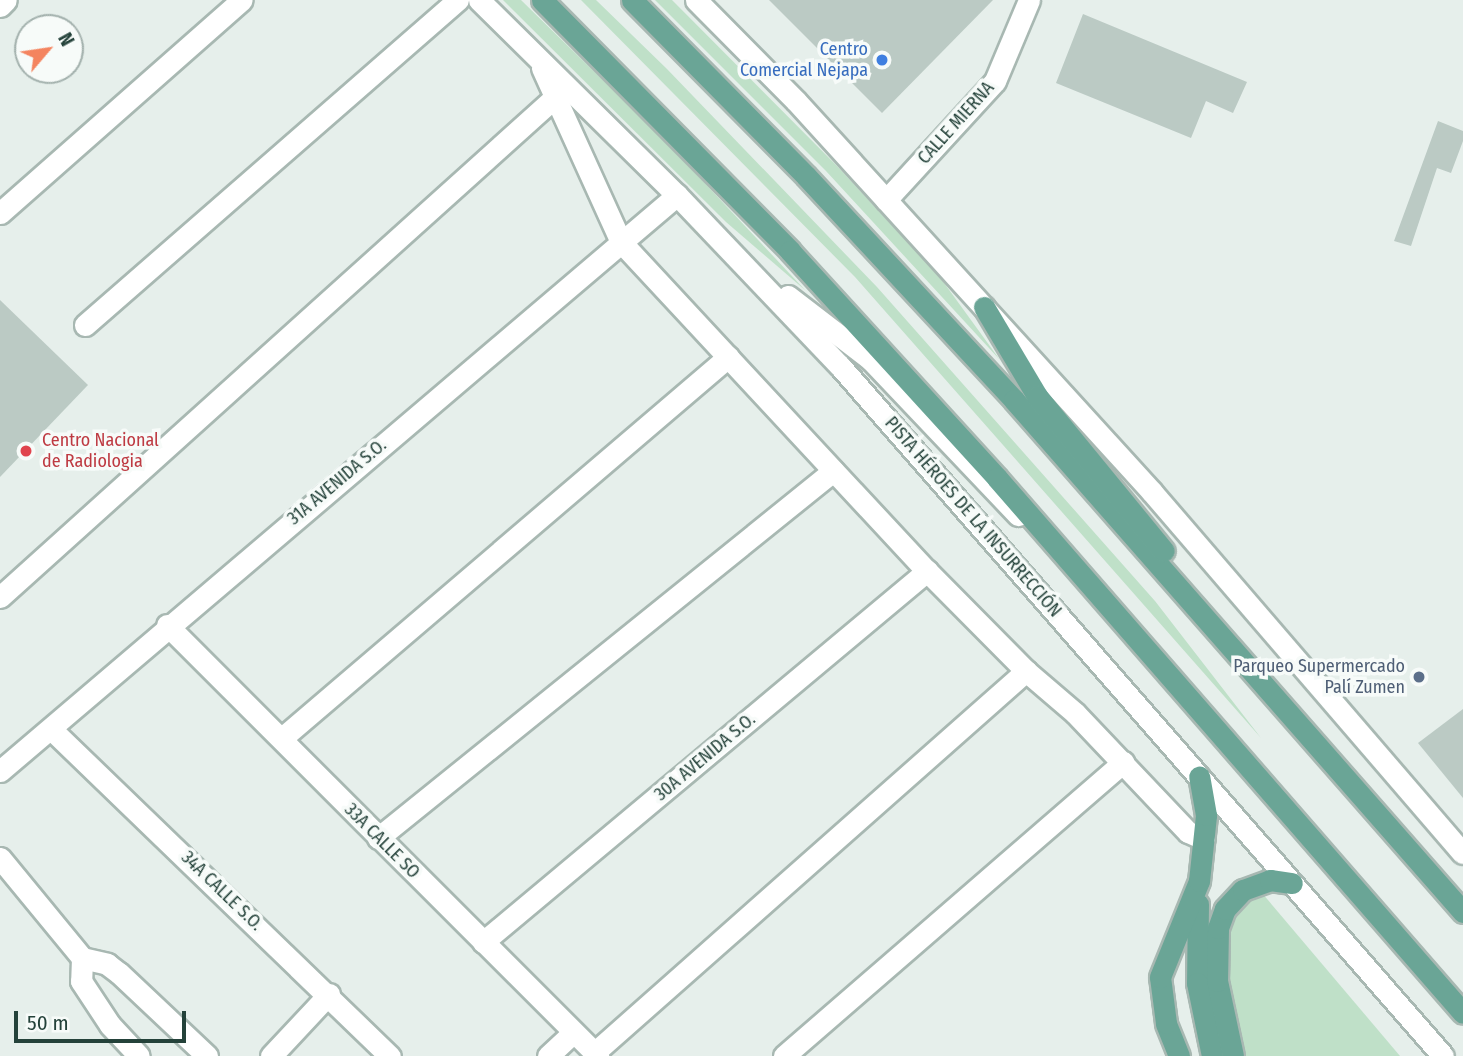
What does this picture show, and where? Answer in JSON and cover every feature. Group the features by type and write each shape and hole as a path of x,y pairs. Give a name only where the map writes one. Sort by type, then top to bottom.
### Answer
{"main road":[{"path":"542,0 790,251 1096,591 1463,1013"},
{"path":"632,0 929,308 1233,646 1463,912"},
{"path":"984,307 1037,397 1135,509 1233,646"},
{"path":"1199,777 1206,815 1199,881 1197,983 1212,1056"},
{"path":"1179,1056 1160,990 1163,963 1185,924 1199,881"},
{"path":"1233,1056 1217,971 1218,928 1234,899 1258,882 1292,883"},
{"path":"1163,963 1196,950 1206,952 1217,971"}],"street":[{"path":"0,6 6,0"},
{"path":"0,213 242,0"},
{"path":"85,325 458,0"},
{"name":"PISTA HÉROES DE LA INSURRECCIÓN","path":"479,0 677,195 840,366 1443,1056"},
{"path":"696,0 886,200 1152,492 1463,853"},
{"name":"CALLE MIERNA","path":"886,200 995,81 1029,0"},
{"path":"539,60 554,99 621,242 928,572 1026,671 1124,762 1188,832 1204,839"},
{"path":"0,597 554,99"},
{"name":"31A AVENIDA S.O.","path":"0,771 167,625 677,195"},
{"path":"731,252 871,360 979,477 1096,591"},
{"path":"282,738 728,357"},
{"path":"378,838 833,471"},
{"name":"30A AVENIDA S.O.","path":"483,942 928,572"},
{"name":"33A CALLE SO","path":"167,625 596,1054"},
{"path":"596,1054 1026,671"},
{"name":"34A CALLE S.O.","path":"51,729 329,994 390,1056"},
{"path":"784,1056 1124,762"},
{"path":"0,858 82,958 107,964 207,1056"},
{"path":"82,958 81,981 110,1025 139,1056"},
{"path":"271,1056 329,994"},
{"path":"548,1056 574,1032"}],"green space":[{"path":"503,0 521,0 668,144 805,290 726,222"},
{"path":"581,0 596,0 667,69 877,287 1155,601 1261,738 855,277"},
{"path":"655,0 672,0 837,166 939,276 1000,360 826,171"},
{"path":"1262,893 1400,1056 1245,1056 1229,988 1229,926 1239,909"}],"building":[{"name":"Centro Comercial Nejapa","path":"769,0 993,0 882,113"},
{"path":"1083,14 1247,82 1233,113 1206,101 1191,138 1056,83"},
{"path":"1438,121 1463,131 1463,141 1451,173 1437,168 1411,246 1394,241"},
{"name":"Centro Nacional de Radiologia","path":"0,300 88,385 0,477"},
{"path":"1463,709 1463,798 1418,743"}],"place":[{"name":"Centro Comercial Nejapa","path":"882,60"},
{"name":"Centro Nacional de Radiologia","path":"26,451"},
{"name":"Parqueo Supermercado Palí Zumen","path":"1419,677"}]}
